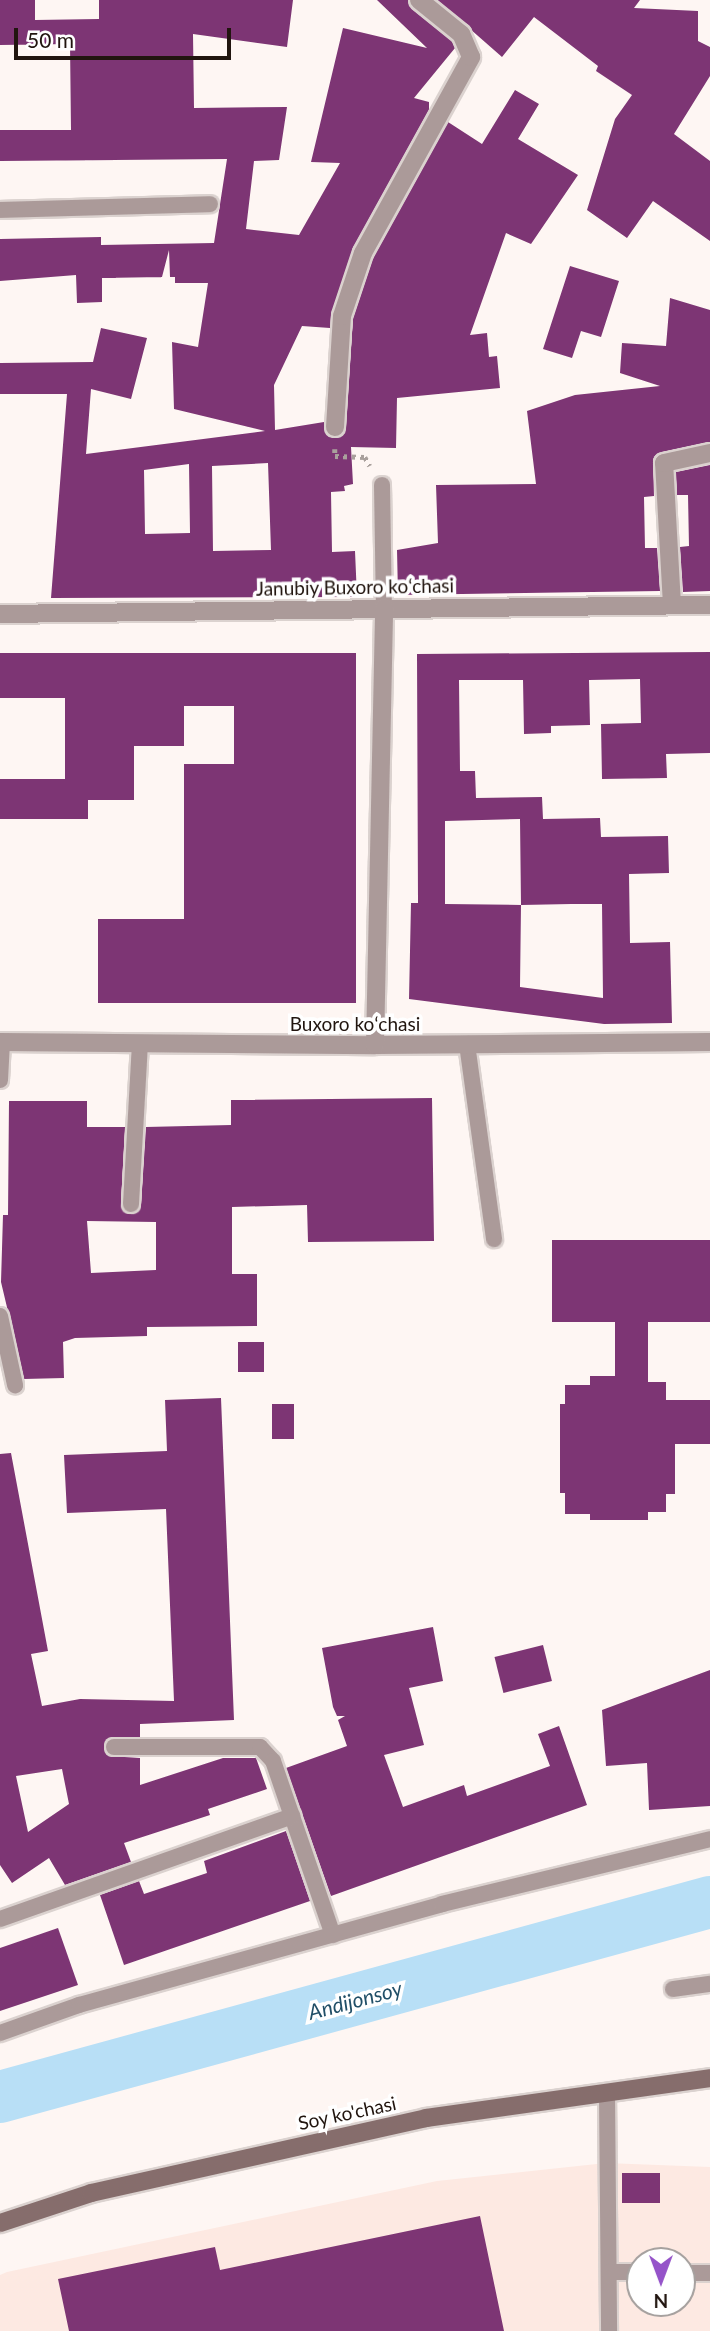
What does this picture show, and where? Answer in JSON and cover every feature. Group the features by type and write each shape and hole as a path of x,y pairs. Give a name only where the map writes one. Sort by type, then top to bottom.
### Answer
{"main road":[{"name":"Soy ko'chasi","path":"0,2223 91,2193 260,2152 426,2118 710,2078"}],"street":[{"path":"335,427 342,316 363,253 471,57 461,34 419,0"},
{"path":"672,605 664,463 710,453"},
{"name":"Janubiy Buxoro koʻchasi","path":"0,614 384,607 710,605"},
{"path":"375,1045 384,607"},
{"name":"Buxoro koʻchasi","path":"1,1042 375,1045 710,1042"}],"lane":[{"path":"0,210 210,204"},
{"path":"382,485 384,607"},
{"path":"0,1080 1,1042"},
{"path":"131,1205 140,1043"},
{"path":"467,1044 494,1239"},
{"path":"0,1316 15,1385"},
{"path":"114,1747 260,1747 273,1761 333,1935"},
{"path":"0,1919 292,1816"},
{"path":"0,2033 79,2005 333,1935 710,1839"},
{"path":"673,1989 710,1984"},
{"path":"607,2092 609,2331"},
{"path":"609,2272 626,2272"}],"path":[{"path":"335,427 335,456 365,457 382,485"}],"shaded area":[{"path":"606,2163 710,2167 710,2331 0,2331 0,2275 437,2181"}],"building":[{"path":"0,0 35,0 35,20 99,19 99,0 293,0 287,47 193,34 194,108 287,107 279,160 254,161 246,229 299,235 340,163 311,162 343,28 427,48 377,0 408,0 412,9 452,41 455,48 414,98 429,102 429,110 353,248 330,328 302,326 274,385 275,430 324,422 329,437 345,433 353,318 373,258 448,122 482,144 515,90 539,104 518,139 578,175 531,244 506,233 470,335 487,333 489,357 497,356 500,388 397,398 396,448 351,447 353,484 344,486 345,491 331,492 332,552 355,551 357,597 51,598 67,394 0,394 0,363 93,362 101,328 147,338 131,399 91,389 86,454 265,431 174,409 172,342 198,347 208,283 175,283 175,277 170,277 169,250 162,277 102,278 102,302 77,303 76,275 0,281 0,239 101,237 101,245 214,243 227,159 0,161 0,130 71,130 70,44 0,45","holes":["268,463 271,550 213,551 212,466","189,464 190,533 145,534 144,470"]},
{"path":"437,0 640,0 634,8 698,11 698,41 710,47 710,76 674,134 710,161 710,241 653,201 627,238 587,210 615,119 632,95 596,71 598,66 534,17 502,57"},
{"path":"570,266 619,281 601,337 581,331 572,358 543,349"},
{"path":"670,298 710,310 710,442 662,452 653,459 654,496 644,497 645,548 657,548 660,591 398,595 397,550 438,543 436,485 536,484 527,411 575,395 660,386 620,373 622,343 666,346"},
{"path":"710,465 710,591 683,592 680,547 689,546 688,495 677,495 676,472"},
{"path":"710,652 710,753 666,754 667,778 602,779 601,724 641,723 640,679 589,680 590,725 551,726 551,733 524,734 523,680 459,680 460,771 475,771 476,798 542,797 543,819 600,818 601,837 668,836 669,873 629,874 630,943 670,942 672,1023 604,1024 409,999 411,903 418,903 417,654","holes":["520,819 521,905 445,904 445,821","602,904 603,998 520,987 521,905"]},
{"path":"0,653 356,653 356,1003 98,1003 98,919 184,919 184,764 234,764 234,706 184,706 184,746 134,746 134,800 88,800 88,819 0,819 0,779 65,779 65,698 0,698"},
{"path":"432,1098 434,1241 308,1242 307,1205 232,1207 232,1274 257,1274 257,1326 147,1327 147,1336 75,1338 63,1342 64,1378 24,1379 1,1282 3,1215 8,1215 9,1101 87,1101 87,1127 125,1127 121,1203 131,1214 141,1205 146,1127 231,1125 231,1100","holes":["87,1221 156,1222 156,1270 91,1273"]},
{"path":"552,1240 710,1240 710,1322 648,1322 648,1382 666,1382 666,1400 710,1400 710,1444 675,1444 675,1494 666,1494 666,1512 648,1512 648,1520 590,1520 590,1514 565,1514 565,1493 560,1493 560,1404 565,1404 565,1385 590,1385 590,1376 615,1376 615,1322 552,1322"},
{"path":"238,1342 264,1342 264,1372 238,1372"},
{"path":"221,1398 234,1720 140,1724 140,1737 109,1738 104,1748 109,1756 140,1758 140,1785 223,1758 256,1758 267,1789 208,1809 210,1815 124,1843 131,1862 65,1885 49,1858 12,1883 0,1865 0,1454 11,1453 48,1651 31,1654 42,1706 80,1699 174,1701 166,1509 67,1513 64,1455 167,1451 165,1400","holes":["62,1769 69,1804 28,1832 16,1776"]},
{"path":"272,1404 294,1404 294,1439 272,1439"},
{"path":"433,1627 443,1681 409,1688 424,1745 384,1755 403,1807 464,1785 467,1796 550,1766 538,1734 559,1726 587,1805 331,1896 286,1768 347,1746 338,1720 345,1716 337,1716 333,1707 322,1648"},
{"path":"543,1645 552,1681 503,1693 494,1657"},
{"path":"710,1670 710,1806 649,1810 647,1763 606,1766 602,1710"},
{"path":"286,1831 310,1901 124,1965 100,1895 139,1881 144,1894 207,1873 204,1861"},
{"path":"58,1928 78,1985 0,2011 0,1948"},
{"path":"622,2173 660,2173 660,2203 622,2203"},
{"path":"480,2216 504,2331 69,2331 58,2279 215,2247 220,2270"}],"waterway":[{"name":"Andijonsoy","path":"0,2097 710,1902"}]}
